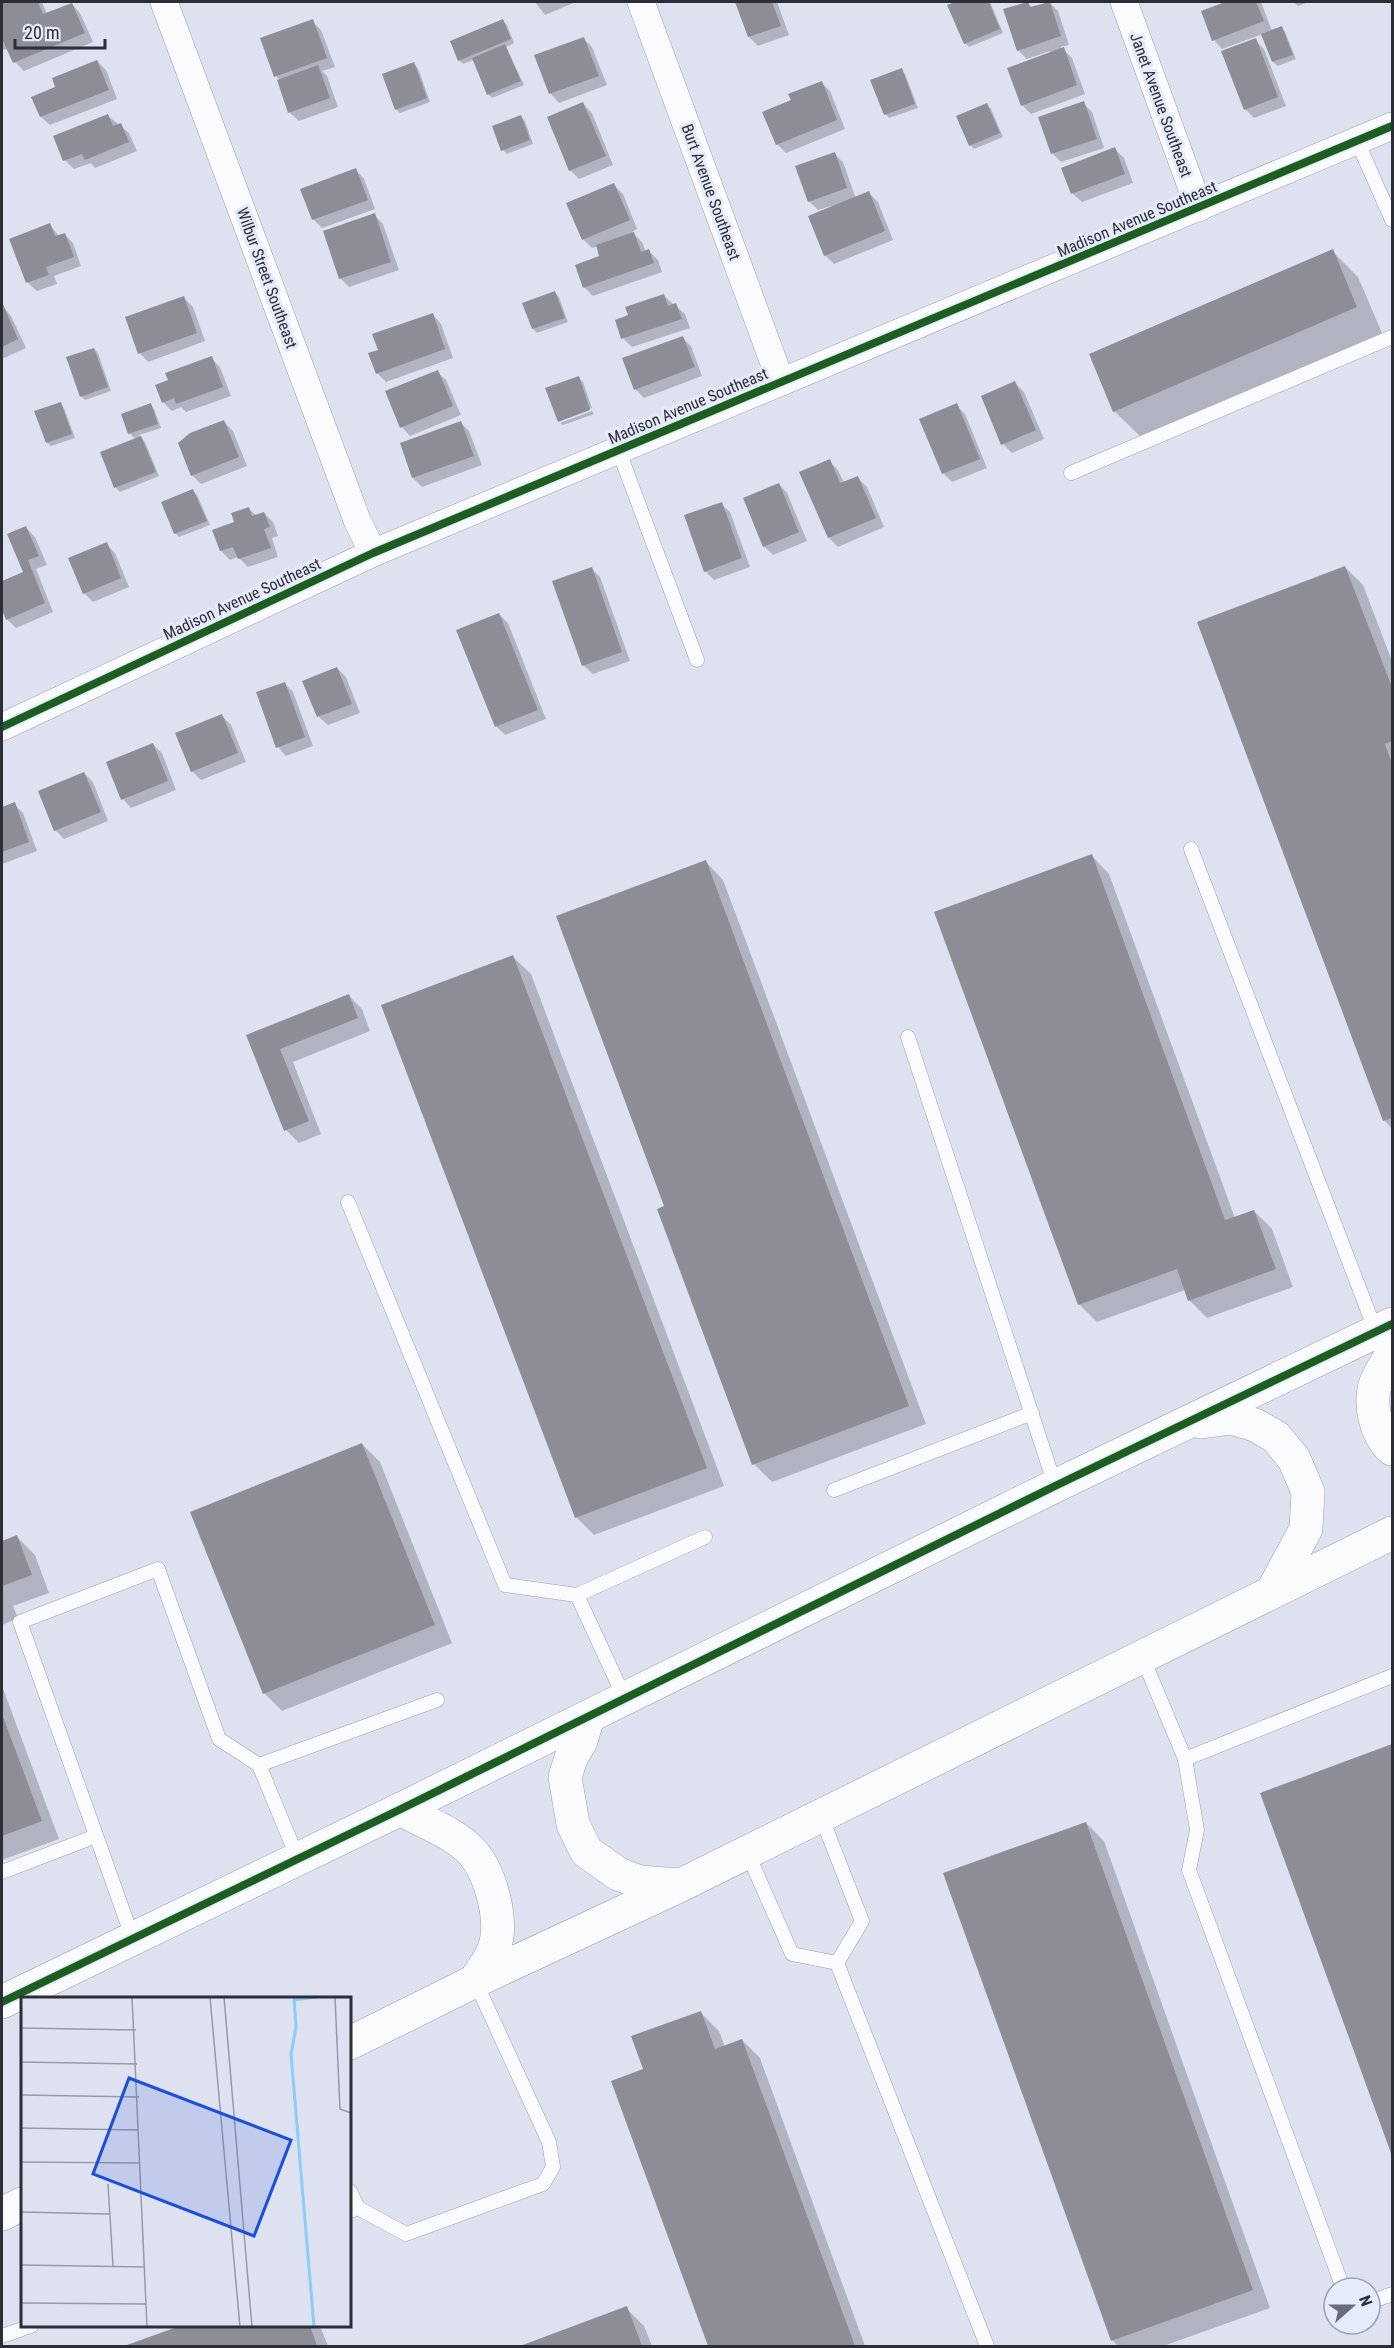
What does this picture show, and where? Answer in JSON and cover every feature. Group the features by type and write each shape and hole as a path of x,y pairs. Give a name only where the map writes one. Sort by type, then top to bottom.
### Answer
{"street":[{"name":"Wilbur Street Southeast","path":"164,2 357,520 373,553"},
{"name":"Burt Avenue Southeast","path":"641,2 781,382"},
{"name":"Janet Avenue Southeast","path":"1124,2 1199,208"},
{"name":"Madison Avenue Southeast","path":"2,727 373,553 1392,126"},
{"path":"2,2002 401,1809 1056,1485 1387,1336"},
{"path":"1387,1336 1376,1380 1373,1410 1377,1425 1392,1449"},
{"path":"1185,1425 1231,1418 1255,1425 1276,1437 1294,1459 1308,1492 1306,1529 1273,1590"},
{"path":"351,2043 475,1981 681,1885 1392,1533"},
{"path":"588,1717 581,1741 571,1758 565,1777 573,1824 586,1851 618,1874 640,1882 681,1885"},
{"path":"401,1809 452,1836 472,1853 485,1874 493,1896 497,1923 494,1949 475,1981"},
{"path":"2,2214 21,2204"}],"lane":[{"path":"1357,141 1392,220"},
{"path":"1071,473 1392,337"},
{"path":"618,449 697,660"},
{"path":"1191,849 1387,1336"},
{"path":"908,1037 1056,1485"},
{"path":"348,1202 505,1585 577,1595 705,1538"},
{"path":"834,1490 1032,1413"},
{"path":"133,1939 20,1622 158,1569 219,1739 259,1765 298,1859"},
{"path":"577,1595 625,1699"},
{"path":"1142,1656 1185,1759 1197,1830 1189,1870 1339,2276"},
{"path":"1185,1759 1392,1676"},
{"path":"259,1765 437,1700"},
{"path":"821,1815 862,1921 837,1963"},
{"path":"2,1872 96,1836"},
{"path":"747,1852 792,1954 837,1963"},
{"path":"837,1963 987,2346"},
{"path":"354,2209 406,2234 543,2184 553,2167 549,2142 475,1981"},
{"path":"2,2336 26,2327"}],"building":[{"path":"2,2 38,2 43,14 72,3 85,33 13,63 2,39"},
{"path":"735,2 772,2 781,26 748,37"},
{"path":"955,2 989,2 1000,29 964,44 947,5"},
{"path":"1028,2 1030,7 1050,2 1061,36 1017,51 1003,9"},
{"path":"1225,2 1256,2 1264,21 1212,41 1201,11"},
{"path":"313,19 327,58 274,77 260,38"},
{"path":"503,19 511,39 458,61 450,41"},
{"path":"1282,26 1293,55 1272,62 1261,34"},
{"path":"584,37 599,76 549,94 534,55"},
{"path":"1256,38 1278,97 1244,110 1221,51"},
{"path":"505,44 521,81 487,95 472,58"},
{"path":"1064,47 1077,85 1021,106 1007,68"},
{"path":"97,60 109,90 40,117 31,97 55,87 52,78"},
{"path":"414,62 427,98 395,110 382,74"},
{"path":"318,65 330,98 288,113 277,80"},
{"path":"902,68 915,104 884,115 870,80"},
{"path":"822,81 837,120 776,145 762,112 791,100 788,94"},
{"path":"1084,101 1097,139 1051,154 1038,117"},
{"path":"583,102 606,156 569,171 547,117"},
{"path":"987,103 1000,133 969,146 956,116"},
{"path":"108,114 113,126 121,123 129,142 85,160 82,154 63,161 53,136"},
{"path":"521,115 530,140 501,151 492,126"},
{"path":"1115,147 1125,174 1071,194 1061,168"},
{"path":"835,152 847,188 808,202 795,166"},
{"path":"356,168 368,200 312,220 300,189"},
{"path":"614,183 630,220 582,240 566,203"},
{"path":"869,191 885,231 824,256 808,216"},
{"path":"375,213 391,262 339,279 323,231"},
{"path":"50,223 55,236 65,233 74,257 46,267 49,275 26,283 9,239"},
{"path":"634,232 641,252 649,249 654,263 583,288 575,265 599,256 596,245"},
{"path":"1333,249 1357,307 1113,412 1089,354"},
{"path":"555,291 565,318 532,329 522,303"},
{"path":"664,294 668,306 676,303 682,319 621,339 615,320 628,315 625,307"},
{"path":"184,296 197,333 138,354 125,317"},
{"path":"2,302 18,339 2,347"},
{"path":"433,313 445,349 376,374 368,353 378,350 372,334"},
{"path":"683,336 695,367 634,390 622,358"},
{"path":"94,348 108,387 80,397 66,357"},
{"path":"212,356 223,387 176,404 174,398 162,403 155,385 168,380 165,373"},
{"path":"438,370 453,406 400,428 385,391"},
{"path":"579,376 590,410 558,422 545,388"},
{"path":"1015,381 1036,430 1001,445 981,396"},
{"path":"61,402 72,434 46,443 34,411"},
{"path":"151,403 158,424 128,434 121,414"},
{"path":"957,403 980,459 942,474 919,419"},
{"path":"224,420 239,457 191,476 178,443 190,433"},
{"path":"461,421 474,456 412,478 400,443"},
{"path":"141,436 156,472 114,488 100,452"},
{"path":"830,459 840,483 858,476 876,518 828,538 799,472"},
{"path":"779,483 799,532 763,547 743,498"},
{"path":"193,489 207,521 174,534 161,502"},
{"path":"722,502 742,558 704,572 684,515"},
{"path":"249,507 252,516 264,512 270,527 264,529 271,548 238,559 233,547 220,551 212,530 234,522 231,513"},
{"path":"26,526 39,556 28,560 45,603 6,620 2,610 2,581 23,572 7,534"},
{"path":"107,542 121,578 83,594 68,558"},
{"path":"1345,566 1392,687 1392,741 1385,744 1392,764 1392,1118 1383,1121 1197,622"},
{"path":"592,567 622,652 582,666 552,581"},
{"path":"499,613 538,710 495,727 456,630"},
{"path":"337,667 352,704 317,717 302,681"},
{"path":"285,682 305,737 276,748 256,692"},
{"path":"222,714 238,753 191,772 175,733"},
{"path":"153,743 168,781 121,800 106,762"},
{"path":"84,772 101,812 54,831 38,791"},
{"path":"15,802 29,842 2,852 2,807"},
{"path":"1092,854 1225,1220 1254,1210 1276,1269 1188,1301 1177,1269 1078,1305 934,912"},
{"path":"706,860 909,1406 752,1465 657,1209 664,1206 556,916"},
{"path":"513,955 707,1468 575,1518 381,1005"},
{"path":"349,994 358,1018 280,1049 309,1121 284,1131 246,1035"},
{"path":"362,1443 435,1625 263,1694 190,1512"},
{"path":"17,1535 32,1575 2,1586 2,1541"},
{"path":"2,1714 42,1821 2,1836"},
{"path":"1392,1744 1392,2156 1260,1793"},
{"path":"1086,1822 1253,2290 1111,2341 943,1873"},
{"path":"701,2011 715,2049 742,2039 855,2346 708,2346 611,2081 643,2069 631,2036"},
{"path":"627,2306 642,2346 520,2346"},
{"path":"177,2327 310,2327 317,2346 124,2346"}],"cycle path":[{"path":"2,727 373,553 1392,126"},
{"path":"2,2002 401,1809 1055,1486 1392,1324"}]}
